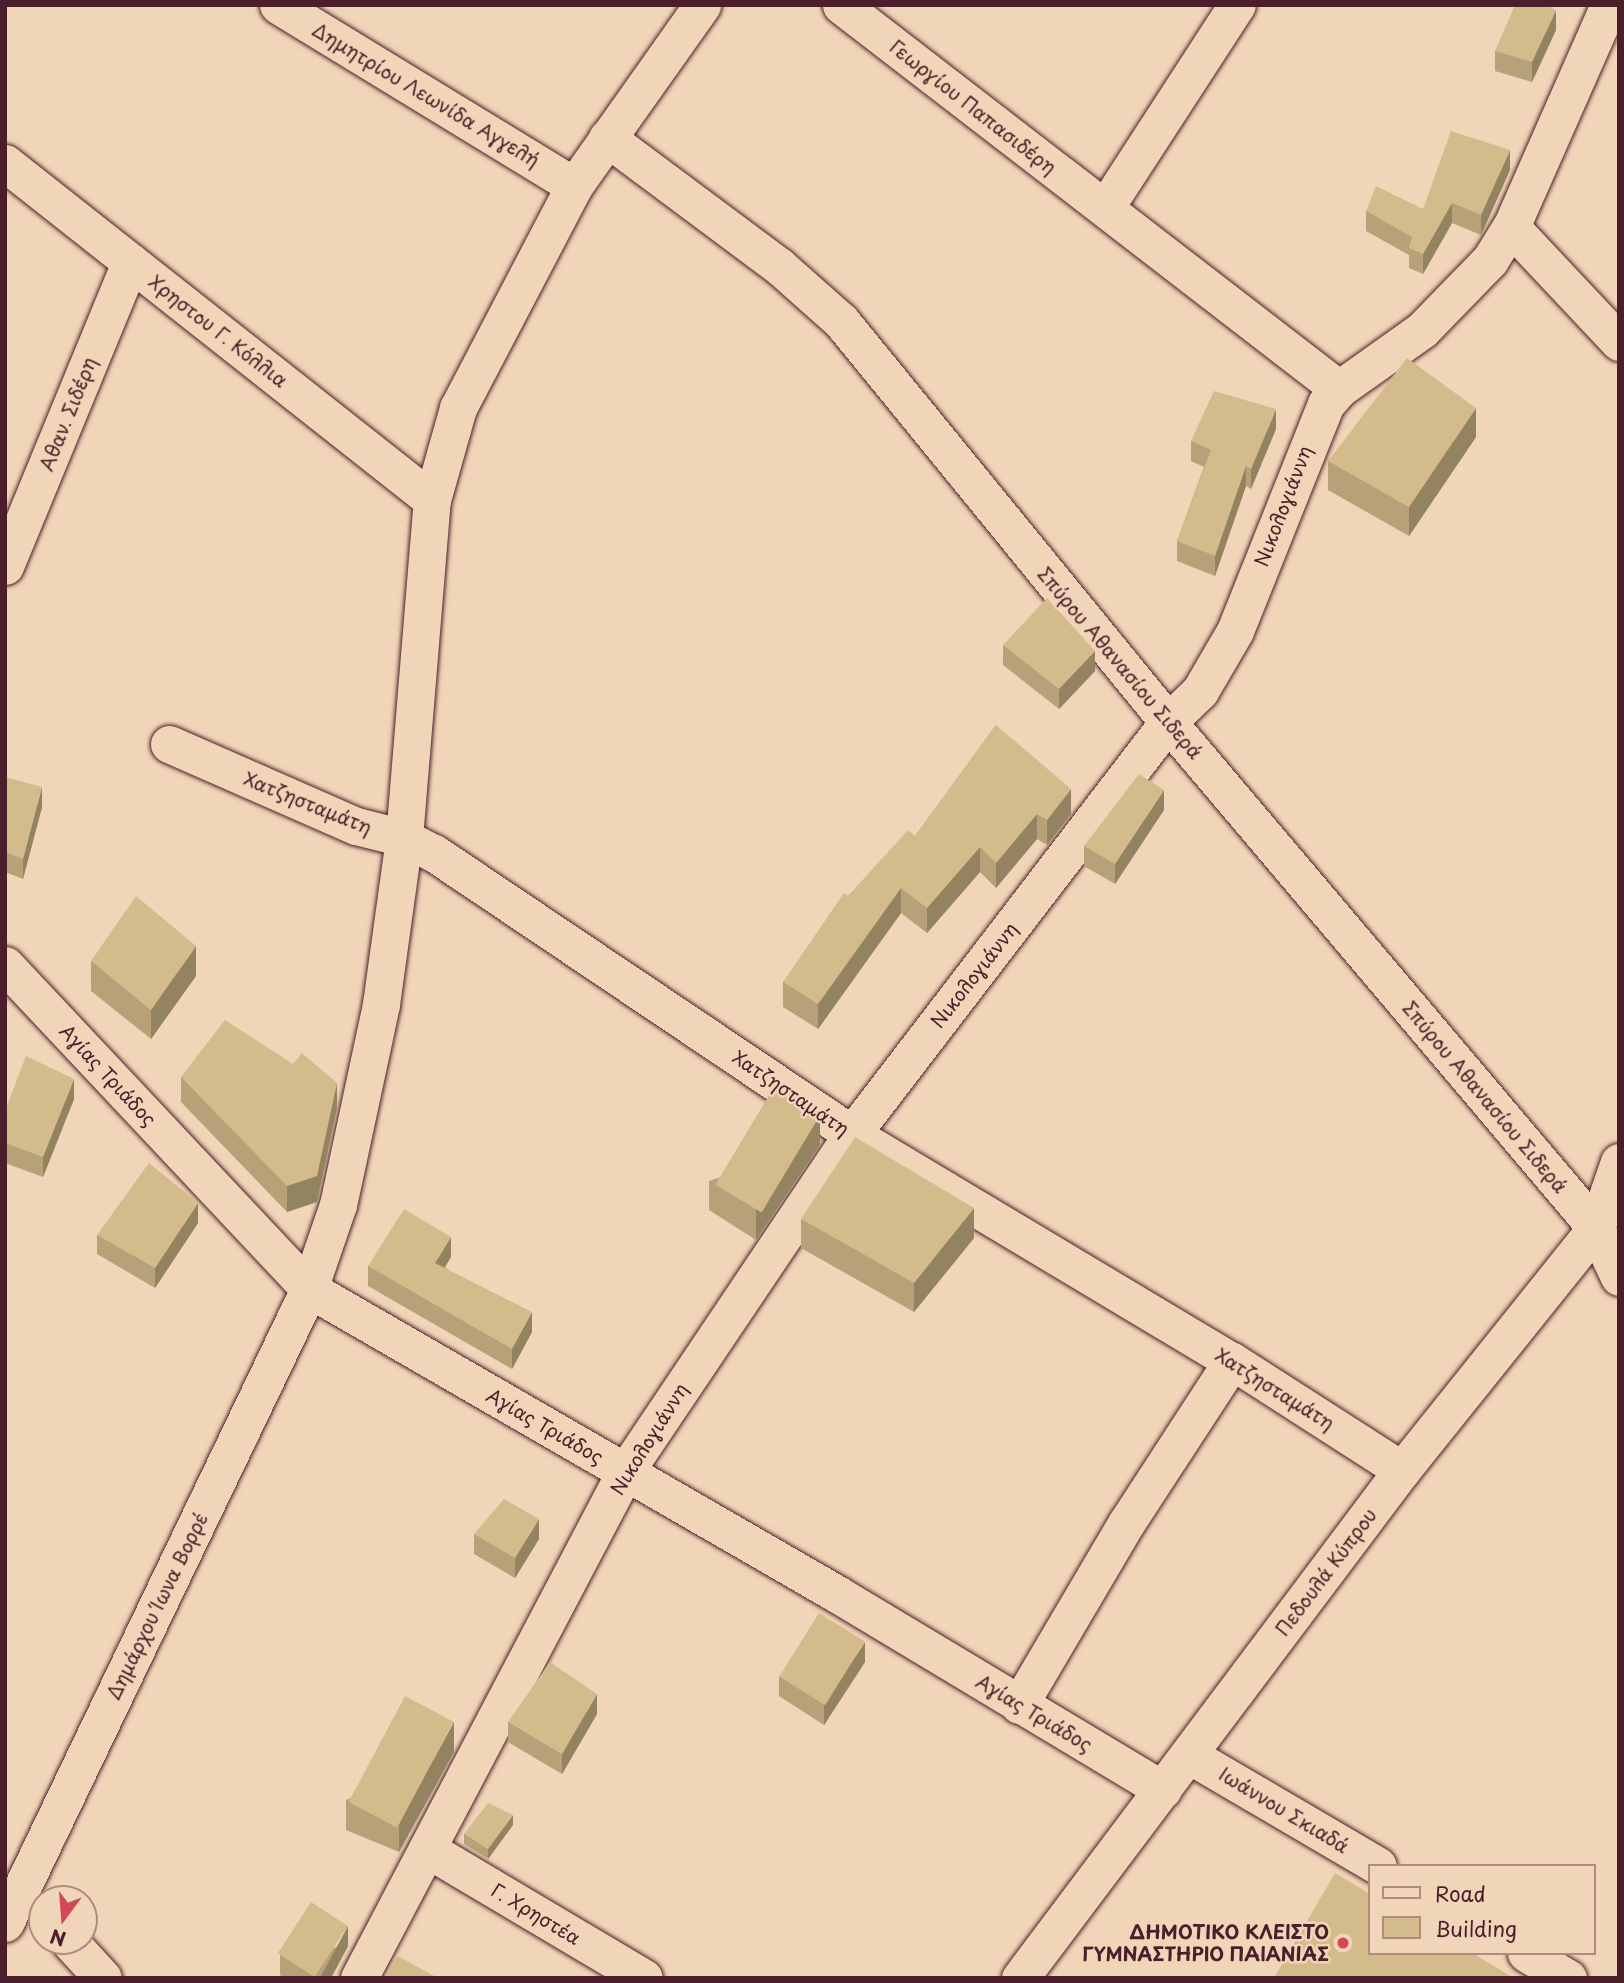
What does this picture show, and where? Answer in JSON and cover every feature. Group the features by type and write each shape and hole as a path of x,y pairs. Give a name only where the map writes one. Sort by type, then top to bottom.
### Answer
{"street":[{"name":"Δημητρίου Λεωνίδα Αγγελή","path":"278,5 574,186"},
{"name":"Δημάρχου Ίωνα Βορρέ","path":"5,1923 23,1891 309,1289 338,1205 378,1017 404,838 432,500 458,408 574,186 702,5"},
{"path":"1105,208 1237,5"},
{"name":"Νικολογιάννη","path":"359,1978 625,1472 852,1134 1168,722 1200,691 1235,631 1315,422 1339,389 1422,330 1490,260 1511,228 1609,5"},
{"name":"Γεωργίου Παπασιδέρη","path":"851,8 1339,389"},
{"name":"Σπύρου Αθανασίου Σιδερά","path":"607,138 779,266 841,321 1168,722 1607,1235 1619,1278"},
{"name":"Χρηστου Γ. Κόλλια","path":"5,163 432,500"},
{"path":"1511,228 1619,342"},
{"name":"Αθαν. Σιδέρη","path":"5,566 130,262"},
{"name":"Χατζησταμάτη","path":"169,744 356,826 404,838 434,853 852,1134 1232,1361 1402,1471"},
{"name":"Αγίας Τριάδος","path":"5,965 309,1289 1163,1790"},
{"name":"Πεδουλά Κύπρου","path":"1020,1978 1402,1471 1607,1235 1619,1162"},
{"path":"1019,1705 1127,1522 1232,1361"},
{"name":"Ιωάννου Σκιαδά","path":"1189,1755 1375,1864"},
{"name":"Γ. Χρηστέα","path":"428,1849 644,1978"},
{"path":"82,1955 103,1978"},
{"path":"1529,1955 1567,1978"}],"building":[{"path":"1515,5 1546,5 1556,10 1532,62 1495,51"},
{"path":"1451,131 1510,150 1481,215 1452,203 1423,254 1409,248 1412,237 1366,211 1376,186 1423,209"},
{"path":"1407,358 1476,408 1409,507 1328,461"},
{"path":"1214,391 1276,409 1251,469 1246,466 1215,556 1177,541 1211,450 1191,441"},
{"path":"1047,598 1095,651 1059,689 1003,645"},
{"path":"996,725 1071,789 1047,820 1037,814 996,863 980,847 927,908 901,888 818,1004 783,982 844,893 848,896 908,830 915,836"},
{"path":"1139,774 1164,790 1115,864 1084,846"},
{"path":"5,777 42,787 23,859 5,852"},
{"path":"136,896 196,946 151,1010 91,961"},
{"path":"225,1020 293,1064 302,1053 337,1083 317,1176 287,1186 181,1077"},
{"path":"26,1056 74,1079 43,1157 5,1143 5,1111"},
{"path":"774,1087 820,1115 762,1213 715,1185"},
{"path":"855,1137 974,1208 914,1283 801,1219"},
{"path":"149,1163 198,1203 155,1268 97,1235"},
{"path":"404,1209 451,1237 435,1263 532,1312 512,1349 368,1266"},
{"path":"504,1499 539,1519 515,1558 474,1534"},
{"path":"819,1613 865,1642 825,1705 779,1677"},
{"path":"550,1662 597,1694 562,1754 508,1722"},
{"path":"405,1696 454,1722 397,1828 349,1802"},
{"path":"488,1803 513,1815 488,1849 464,1834"},
{"path":"1335,1873 1368,1893 1368,1955 1475,1955 1514,1978 1274,1978"},
{"path":"311,1902 348,1926 315,1977 278,1953"},
{"path":"398,1956 438,1978 384,1978"}],"place":[{"name":"ΔΗΜΟΤΙΚΟ ΚΛΕΙΣΤΟ ΓΥΜΝΑΣΤΗΡΙΟ ΠΑΙΑΝΙΑΣ","path":"1343,1943"}]}
